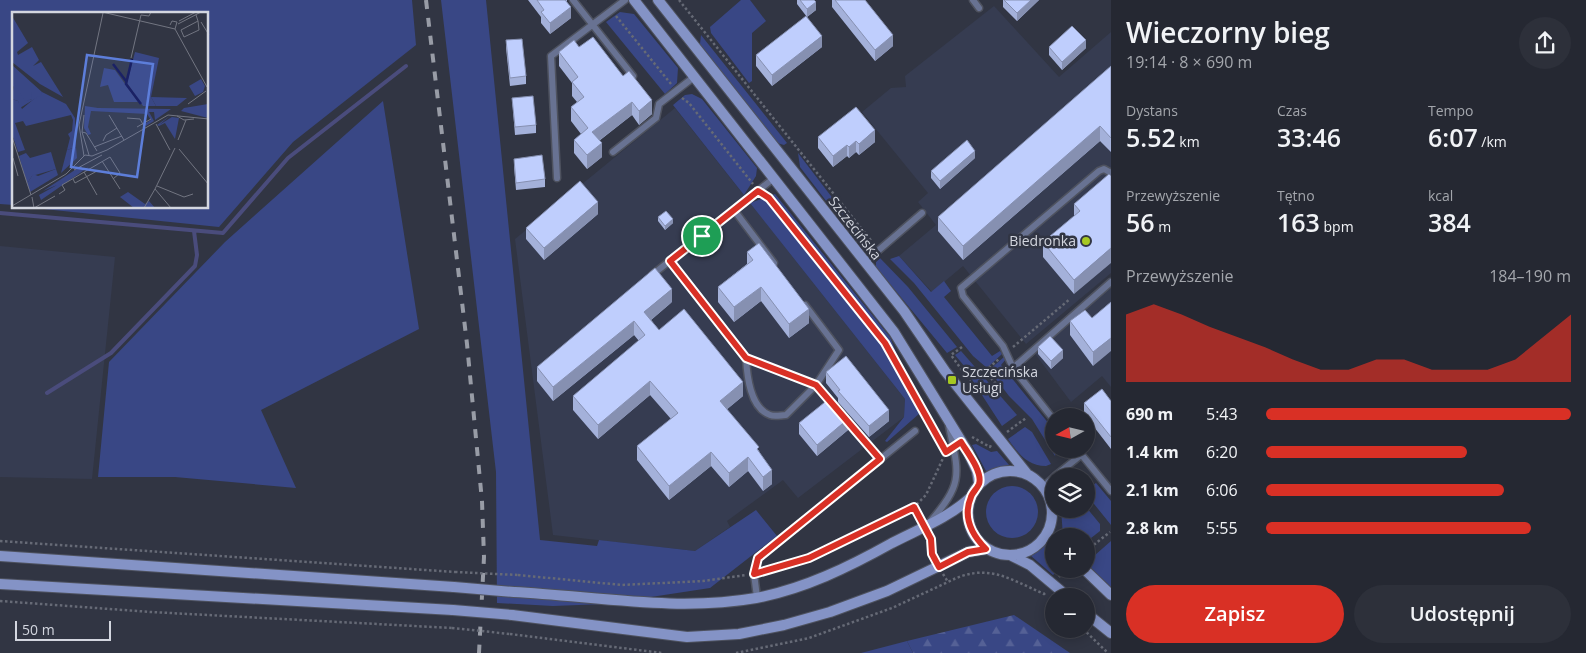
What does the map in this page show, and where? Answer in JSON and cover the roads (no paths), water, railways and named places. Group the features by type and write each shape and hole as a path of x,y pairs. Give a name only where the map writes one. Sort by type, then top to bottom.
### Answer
{"main road":[{"path":"634,0 894,332 961,442 977,471 979,484"},
{"name":"Szczecińska","path":"658,0 904,311 945,371 1000,434 1028,475"},
{"path":"0,556 454,586 688,604 758,597 812,582 955,512 970,498 979,484 994,474 1011,471 1028,475 1043,487 1052,507 1050,526 1040,543 1032,550 1012,556"},
{"path":"970,498 968,523 975,538 986,549 996,554 1012,556 1030,565 1057,588"},
{"path":"0,584 453,610 512,615 686,637 739,634 784,625 830,612 887,591 968,552 986,549"},
{"path":"1093,578 1111,595"},
{"path":"1095,620 1111,633"}],"lane":[{"path":"573,0 633,76"},
{"path":"557,178 550,56 624,0"},
{"path":"973,0 979,8"},
{"path":"613,152 656,118 659,104 694,77"},
{"path":"1045,409 1013,368 1007,352 963,296 962,288 1099,171 1104,169 1111,173"},
{"path":"647,279 774,178"},
{"path":"734,210 782,273"},
{"path":"865,262 922,213"},
{"path":"670,261 746,358 816,385 880,459"},
{"path":"1013,368 1111,282"},
{"path":"746,358 748,385 763,411 771,416 786,415 816,385 839,350 799,296"},
{"path":"926,525 949,499 956,482 956,461 948,420"},
{"path":"758,597 754,574 758,558 915,431"},
{"path":"1063,468 1073,458"},
{"path":"1084,458 1111,491"}],"waterway":[{"path":"0,213 223,233 288,158 406,66"},
{"path":"47,393 111,353 195,266 197,255 194,231"}],"railway":[{"path":"426,0 467,344 482,501 484,557 479,653"}],"place":[{"name":"Biedronka","path":"1086,241"},
{"name":"Szczecińska Usługi","path":"952,380"}]}
